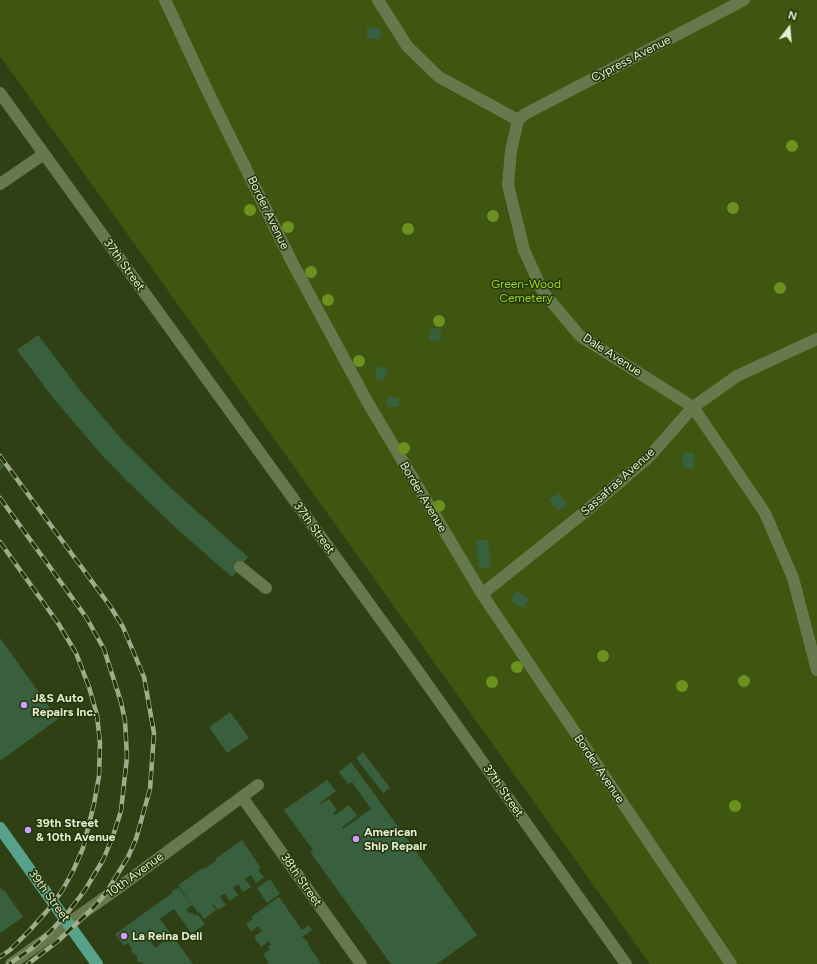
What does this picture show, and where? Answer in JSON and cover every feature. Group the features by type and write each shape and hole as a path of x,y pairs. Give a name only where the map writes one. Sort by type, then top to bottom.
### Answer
{"main road":[{"name":"39th Street","path":"0,828 97,964"}],"street":[{"name":"Border Avenue","path":"165,0 209,94 292,262 368,403 482,594 731,964"},
{"path":"378,0 407,46 439,77 518,120"},
{"name":"Cypress Avenue","path":"518,120 532,110 744,0"},
{"name":"37th Street","path":"0,93 410,660 626,964"},
{"name":"Dale Avenue","path":"518,120 511,151 508,185 524,250 543,292 580,336 693,407 765,514 793,578 817,670"},
{"path":"0,184 44,154"},
{"name":"Sassafras Avenue","path":"482,594 586,511 649,457 693,407 737,376 817,339"},
{"path":"240,567 266,588"},
{"name":"10th Avenue","path":"10,964 258,785"},
{"name":"38th Street","path":"242,797 361,964"}],"green space":[{"name":"Green-Wood Cemetery","path":"0,0 817,0 817,964 650,964 0,56"}],"building":[{"path":"367,27 381,28 380,39 367,39"},
{"path":"431,328 441,329 440,341 429,340"},
{"path":"38,335 79,389 123,441 172,489 248,557 232,577 178,530 125,479 101,454 54,399 17,350"},
{"path":"377,366 388,369 384,381 374,378"},
{"path":"387,397 399,397 399,407 387,407"},
{"path":"683,453 694,453 694,469 683,468"},
{"path":"0,462 4,467 0,470"},
{"path":"559,493 567,505 558,511 549,500"},
{"path":"488,540 491,567 479,568 476,541"},
{"path":"516,591 529,598 524,608 510,600"},
{"name":"J&S Auto Repairs Inc.","path":"0,638 58,719 0,761"},
{"path":"230,712 249,738 227,753 209,727"},
{"path":"363,752 390,788 383,793 356,758"},
{"path":"351,762 477,935 437,964 391,964 310,852 313,850 284,810 327,780 336,791 320,803 321,804 329,799 337,810 333,813 335,815 349,805 357,816 342,827 343,829 371,809 352,782 348,784 339,772"},
{"path":"242,840 261,868 258,870 264,877 256,883 251,875 245,879 251,887 243,892 238,884 233,888 238,895 230,901 225,894 222,895 220,897 226,905 218,910 211,903 216,910 204,919 178,885 216,861 215,859"},
{"path":"270,879 280,894 267,903 257,888"},
{"path":"0,887 3,891 4,890 23,917 0,933"},
{"path":"179,888 192,905 186,909 190,914 192,912 195,916 197,914 205,924 192,934 174,909 160,919 193,964 143,964 137,960 137,956 131,952 132,949 128,943 124,946 115,934 171,894 173,890","holes":["159,936 163,942 155,948 151,942"]},
{"path":"279,897 302,930 309,925 312,930 302,937 307,941 321,964 268,964 269,963 263,954 270,950 268,947 271,944 269,941 261,947 254,937 262,931 258,926 251,932 246,924 253,919 251,917"}],"railway":[{"path":"0,456 110,606 123,627 144,677 154,733 150,789 136,839 128,857 106,893 93,908 58,941 28,964"},
{"path":"0,498 86,617 104,649 121,702 125,721 127,757 121,811 103,860 85,890 69,911 50,932 31,949 9,964"},
{"path":"0,542 58,623 76,653 89,687 97,715 100,743 99,776 94,804 83,848 73,871 62,891 47,911 10,950 0,957"}],"place":[{"name":"J&S Auto Repairs Inc.","path":"24,705"},
{"name":"39th Street & 10th Avenue","path":"28,830"},
{"name":"American Ship Repair","path":"356,839"},
{"name":"La Reina Deli","path":"124,936"}]}
